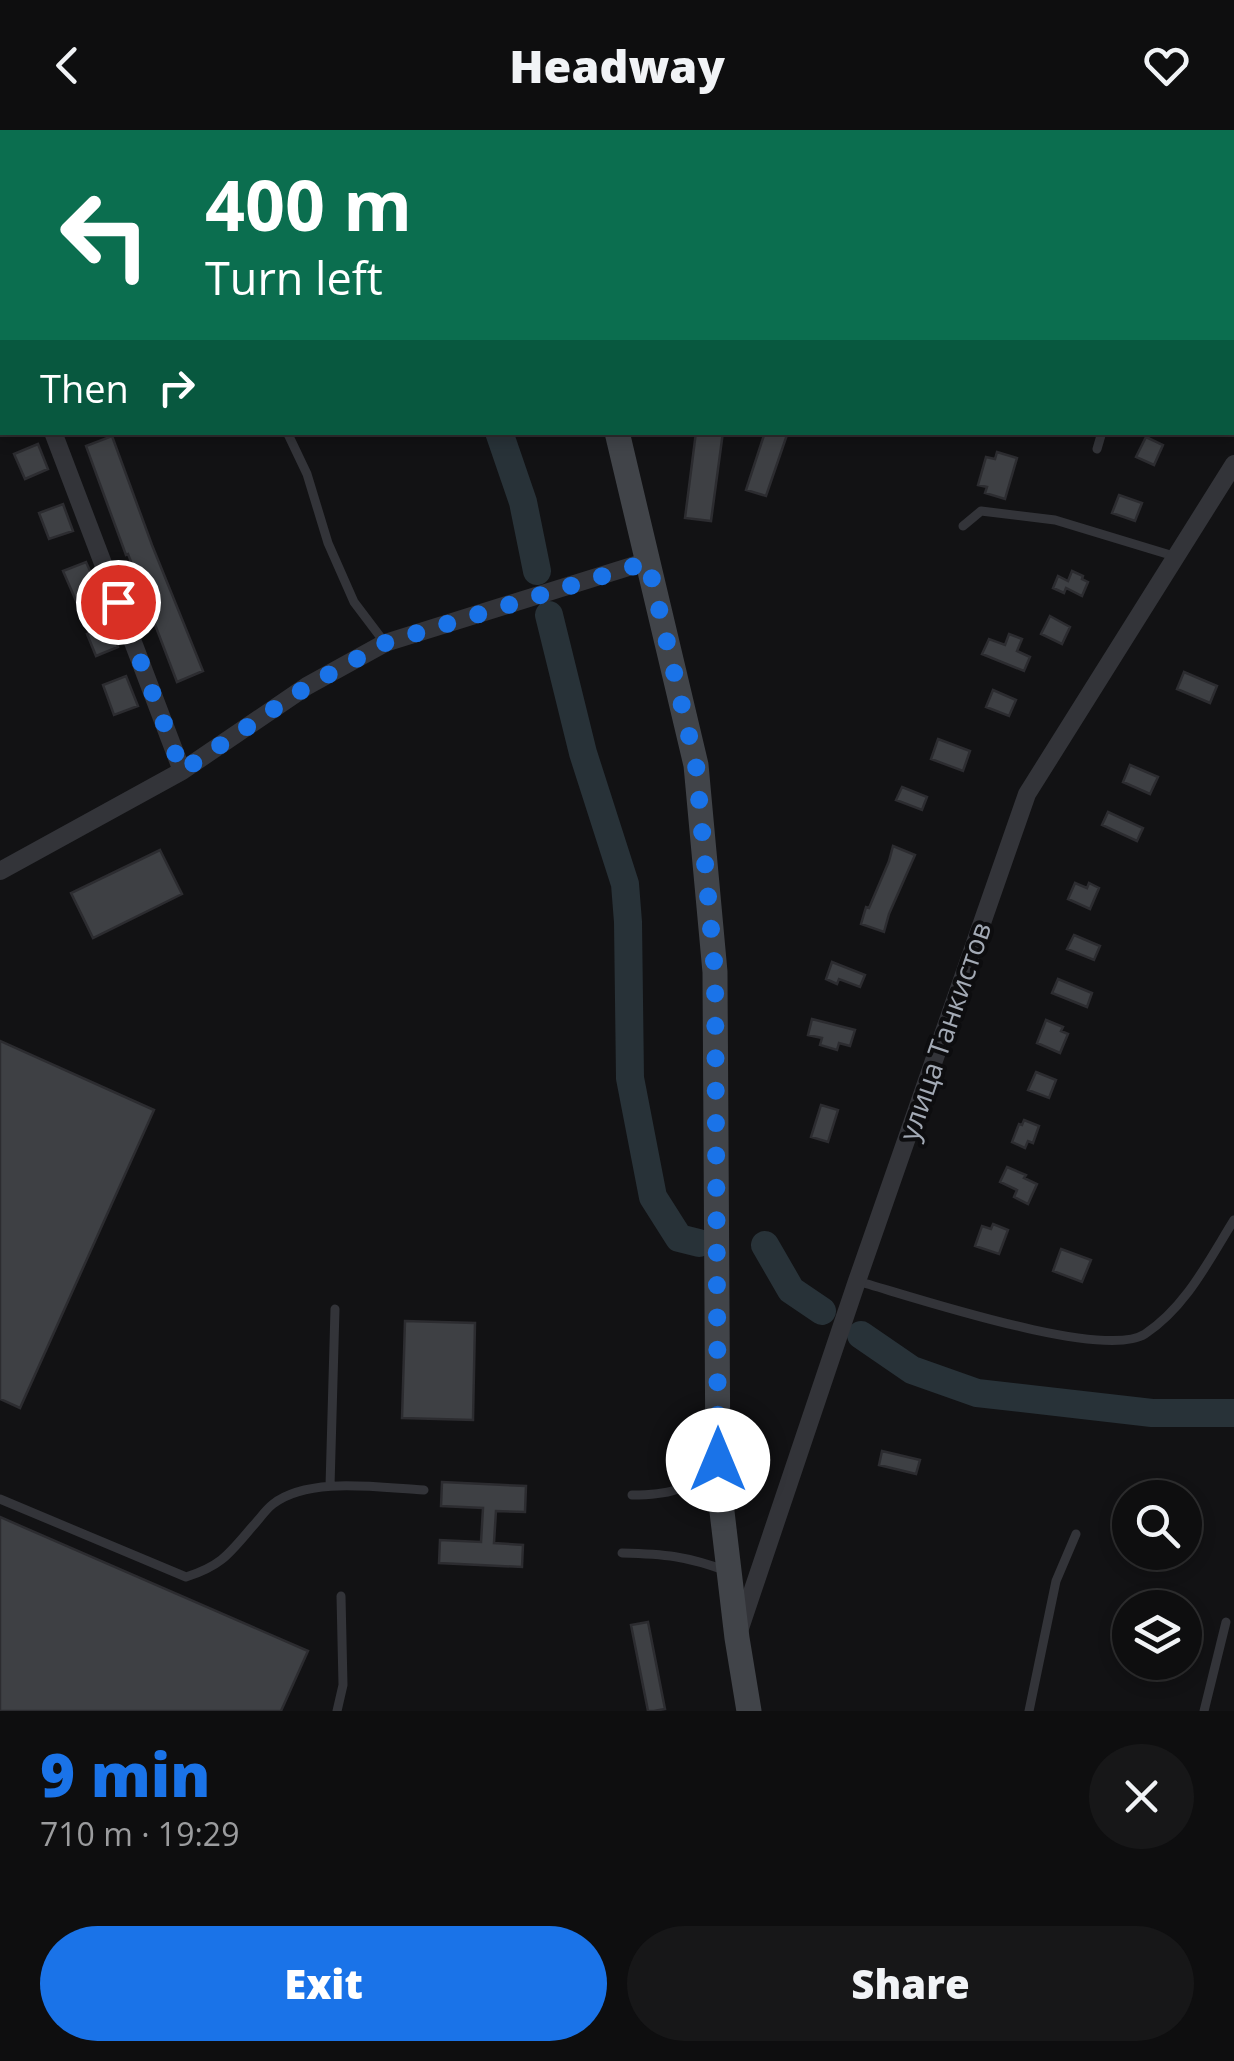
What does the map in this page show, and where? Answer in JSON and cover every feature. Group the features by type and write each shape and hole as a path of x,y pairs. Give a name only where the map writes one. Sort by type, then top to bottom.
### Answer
{"main road":[{"path":"618,435 696,765 715,972 718,1460 749,1711"}],"street":[{"path":"54,435 182,771"},
{"name":"улица Танкистов","path":"737,1638 1027,794 1234,464"},
{"path":"0,871 182,771 308,686 385,643 648,562"}],"lane":[{"path":"288,435 307,474 328,542 354,602 385,643"},
{"path":"1097,450 1101,435"},
{"path":"963,526 981,511 1055,520 1177,556"},
{"path":"857,1281 1044,1333 1106,1342 1142,1336 1168,1315 1195,1283 1234,1220"},
{"path":"330,1486 335,1309"},
{"path":"632,1495 664,1495 687,1486 718,1460"},
{"path":"0,1499 186,1576 210,1570 271,1504 295,1492 330,1486 424,1490"},
{"path":"1029,1711 1056,1581 1076,1534"},
{"path":"622,1554 669,1554 729,1572"},
{"path":"337,1711 343,1685 341,1596"},
{"path":"1204,1711 1226,1622"}],"building":[{"path":"696,435 723,435 711,521 685,518"},
{"path":"764,435 787,435 766,496 746,490"},
{"path":"112,436 203,671 177,682 86,446"},
{"path":"1146,437 1163,445 1154,465 1136,457"},
{"path":"38,444 48,469 25,479 14,454"},
{"path":"997,452 1017,458 1005,499 985,493 987,487 978,485 986,457 995,459"},
{"path":"1119,495 1142,503 1135,521 1112,513"},
{"path":"63,504 73,531 49,539 39,513"},
{"path":"86,562 100,593 77,603 63,571"},
{"path":"1072,571 1088,582 1082,596 1066,588 1064,593 1053,588 1058,576 1068,581"},
{"path":"1050,616 1070,627 1062,644 1041,634"},
{"path":"110,625 118,647 96,656 87,634"},
{"path":"1009,634 1022,639 1017,651 1030,657 1024,671 982,654 989,639 1005,645"},
{"path":"1184,672 1217,686 1210,703 1177,689"},
{"path":"126,676 138,706 114,715 103,685"},
{"path":"993,690 1016,700 1009,716 986,707"},
{"path":"938,739 970,751 963,771 931,759"},
{"path":"1130,765 1158,777 1150,794 1123,782"},
{"path":"902,787 927,797 922,810 896,800"},
{"path":"1108,812 1143,828 1137,841 1102,825"},
{"path":"893,846 915,855 884,932 861,924"},
{"path":"160,850 182,894 93,938 71,893"},
{"path":"1075,883 1099,888 1090,909 1068,899"},
{"path":"1074,935 1100,946 1094,960 1067,949"},
{"path":"832,962 865,975 860,987 826,979"},
{"path":"1058,979 1092,993 1087,1007 1052,993"},
{"path":"812,1019 855,1030 850,1046 839,1043 837,1050 820,1045 822,1038 808,1035"},
{"path":"1046,1020 1063,1027 1061,1031 1068,1034 1060,1053 1037,1043"},
{"path":"0,1041 154,1110 20,1408 0,1399"},
{"path":"1036,1072 1056,1080 1049,1098 1028,1090"},
{"path":"821,1105 838,1110 828,1142 811,1137"},
{"path":"1024,1120 1039,1126 1033,1143 1028,1141 1025,1148 1012,1142"},
{"path":"1007,1167 1037,1184 1028,1204 1014,1197 1017,1190 1000,1182"},
{"path":"993,1224 1008,1230 999,1254 975,1246 982,1226 991,1229"},
{"path":"1061,1249 1091,1260 1082,1282 1053,1271"},
{"path":"405,1321 475,1323 473,1420 402,1418"},
{"path":"882,1451 920,1460 916,1474 879,1465"},
{"path":"442,1482 526,1486 525,1512 496,1511 494,1543 523,1545 522,1567 439,1563 440,1540 481,1542 483,1508 441,1506"},
{"path":"0,1517 308,1651 281,1711 0,1711"},
{"path":"648,1622 665,1709 654,1711 648,1711 631,1625"}],"waterway":[{"path":"500,435 523,502 537,571"},
{"path":"549,615 583,753 625,884 630,1078 653,1197 679,1238 699,1243"},
{"path":"765,1245 791,1290 822,1311"},
{"path":"861,1335 912,1370 977,1393 1152,1413 1234,1413"}],"route":[{"path":"118,602 182,771 308,686 385,643 648,562 696,765 715,972 718,1460"}]}
